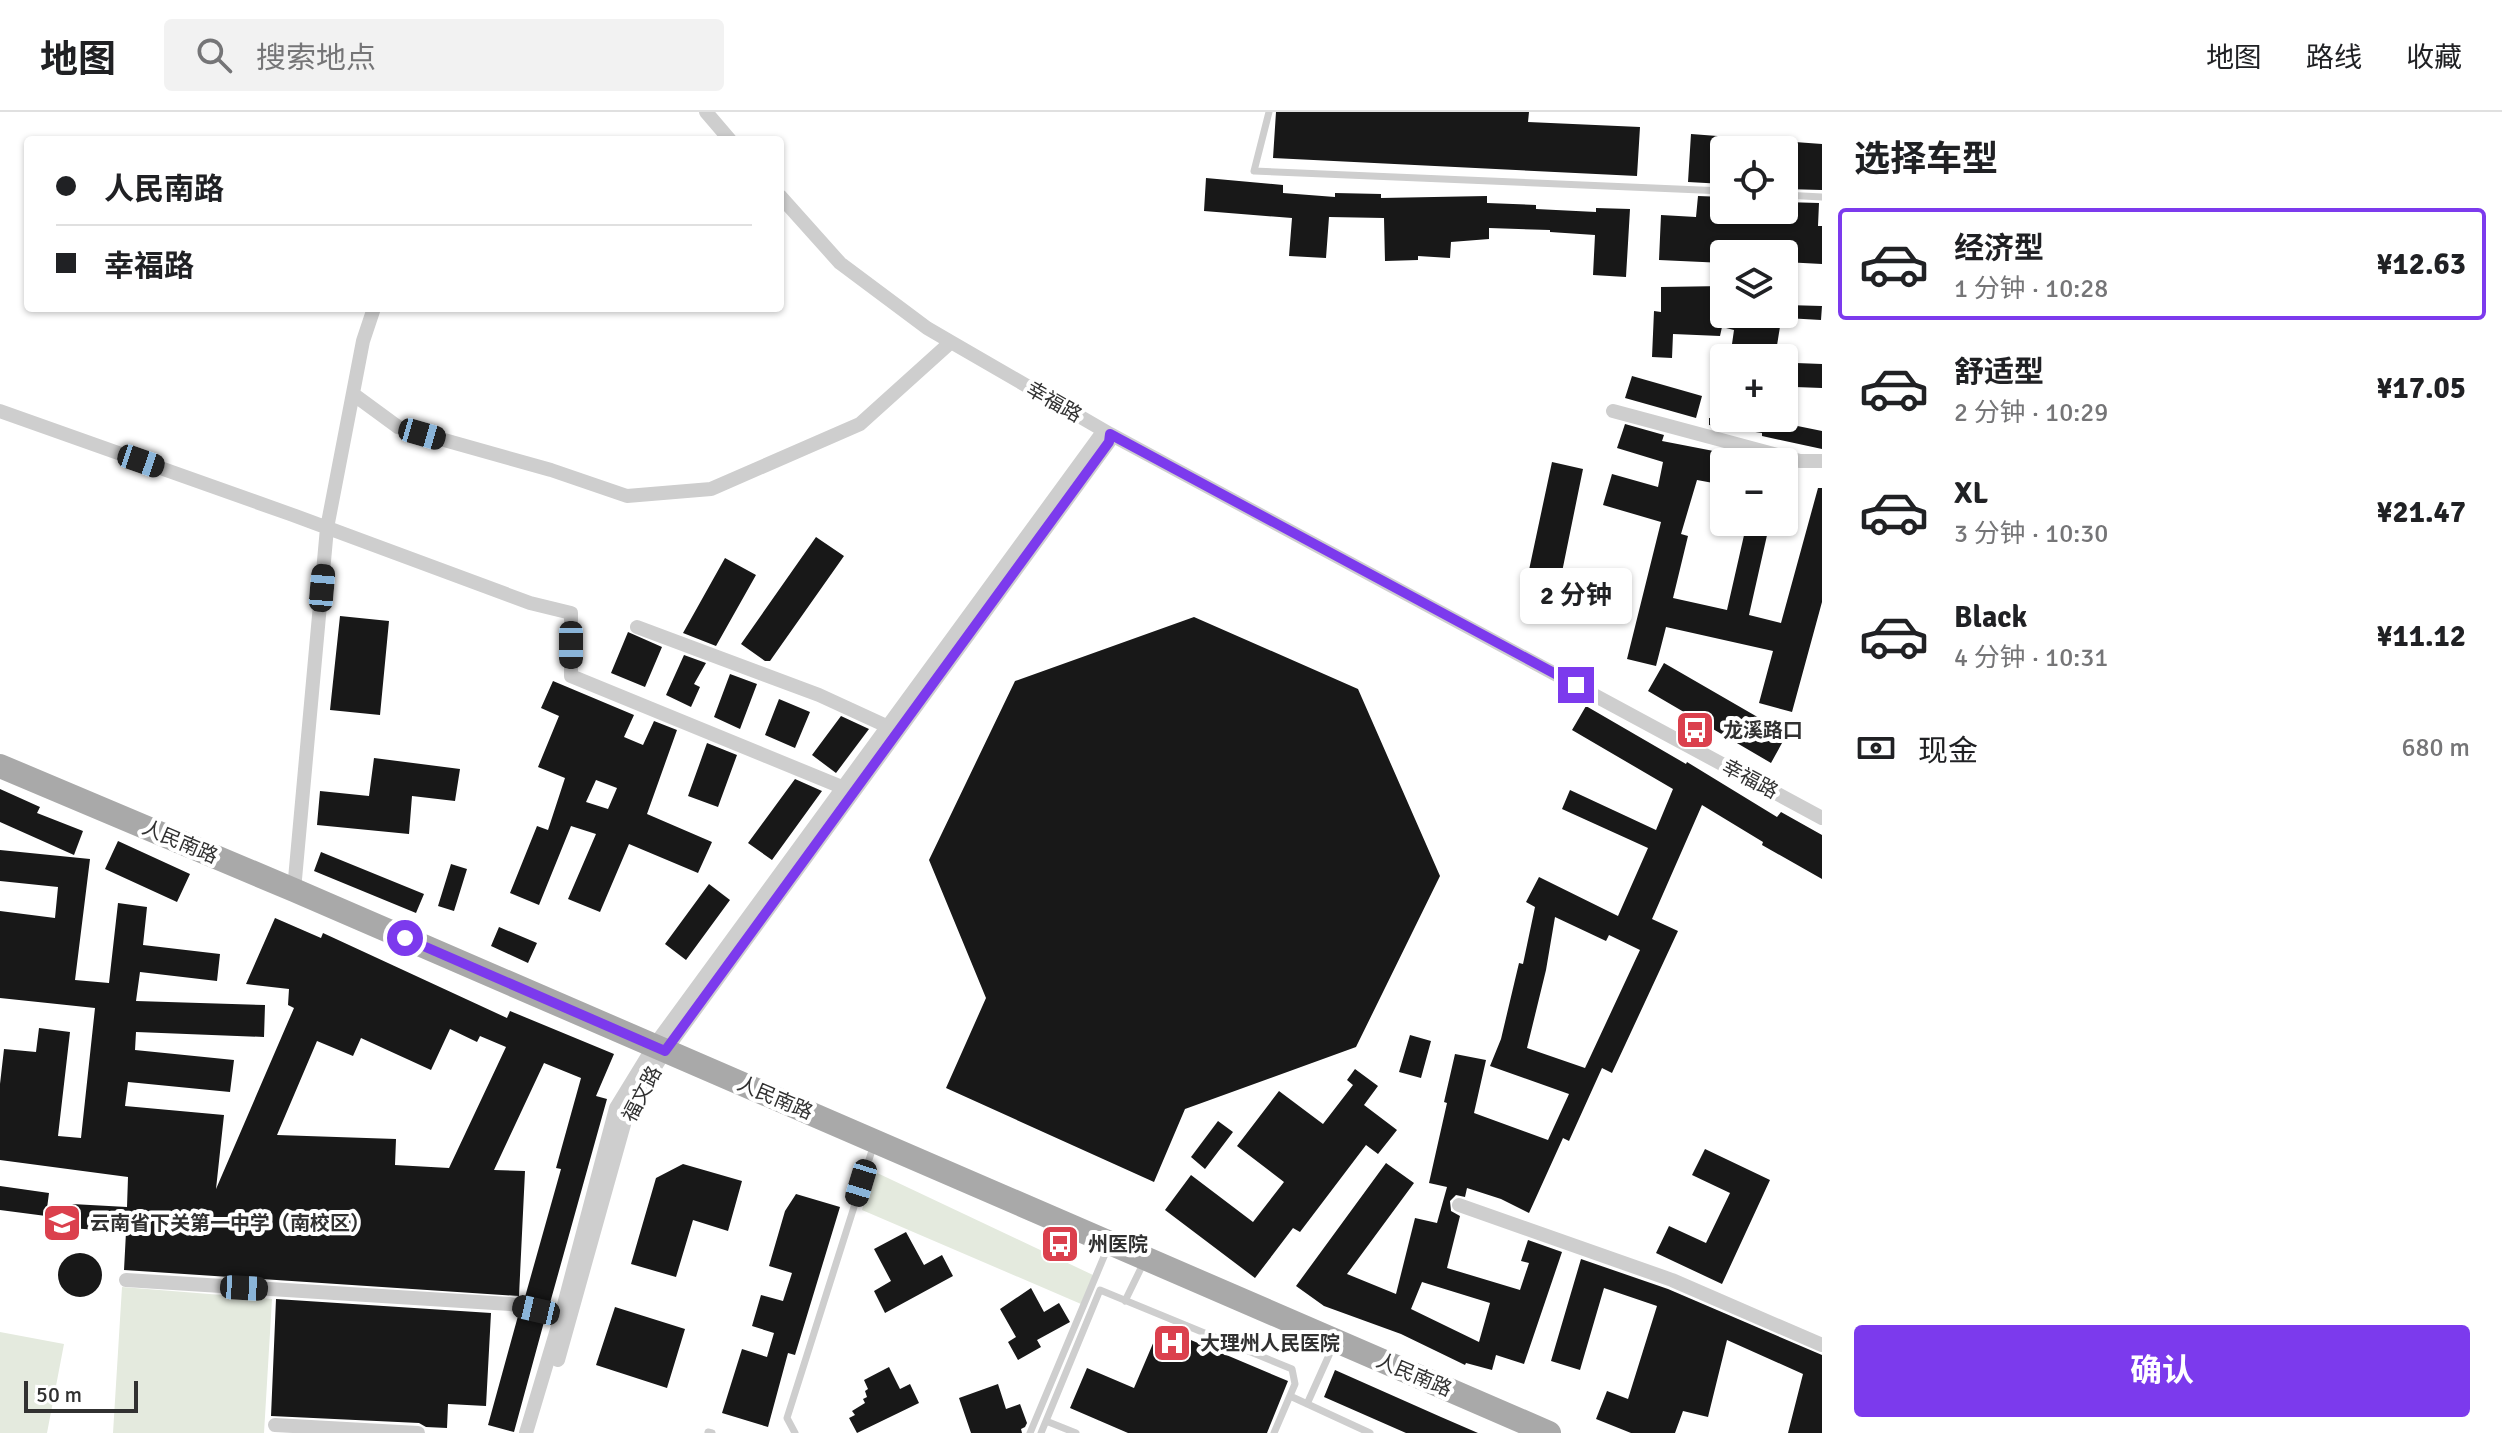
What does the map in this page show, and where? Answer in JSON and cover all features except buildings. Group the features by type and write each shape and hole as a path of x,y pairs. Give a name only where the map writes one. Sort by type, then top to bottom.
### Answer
{"main road":[{"name":"人民南路","path":"0,766 660,1048 1539,1431"}],"street":[{"path":"706,112 727,136"},
{"name":"幸福路","path":"784,200 840,263 951,342 1110,434 1822,818"},
{"path":"294,890 327,528 363,341 373,312"},
{"path":"353,394 398,427 551,470 627,496 711,489 860,424 951,342"},
{"path":"0,411 530,603 571,613 571,676 848,790"},
{"path":"1613,411 1800,461 1822,461"},
{"name":"福文路","path":"536,1433 616,1108 892,728 1109,442 1110,434"},
{"path":"637,627 819,695 892,728"},
{"path":"1459,1205 1672,1280 1822,1345"},
{"path":"126,1280 510,1304 567,1317"},
{"name":"福文路","path":"526,1433 567,1317"},
{"path":"275,1425 418,1433"}],"lane":[{"path":"1269,112 1254,171 1710,190"},
{"path":"1798,196 1822,197"},
{"path":"795,1433 787,1418 875,1141"},
{"path":"1030,1433 1110,1243"},
{"path":"1125,1301 1145,1258"},
{"path":"1041,1433 1100,1290 1288,1365 1295,1377 1274,1433"},
{"path":"1307,1404 1336,1341"},
{"path":"1290,1396 1370,1433"},
{"path":"1046,1421 1076,1433"}],"shaded area":[{"path":"873,1171 1093,1275 1081,1304 862,1210"},
{"path":"122,1287 272,1299 264,1433 113,1433"},
{"path":"0,1332 64,1344 47,1433 0,1433"}],"place":[{"name":"龙溪路口","path":"1695,730"},
{"name":"云南省下关第一中学（南校区）","path":"62,1223"},
{"name":"州医院","path":"1060,1244"},
{"name":"大理州人民医院","path":"1172,1343"}],"route":[{"path":"405,938 665,1051 1109,442 1110,434 1576,685"}]}
